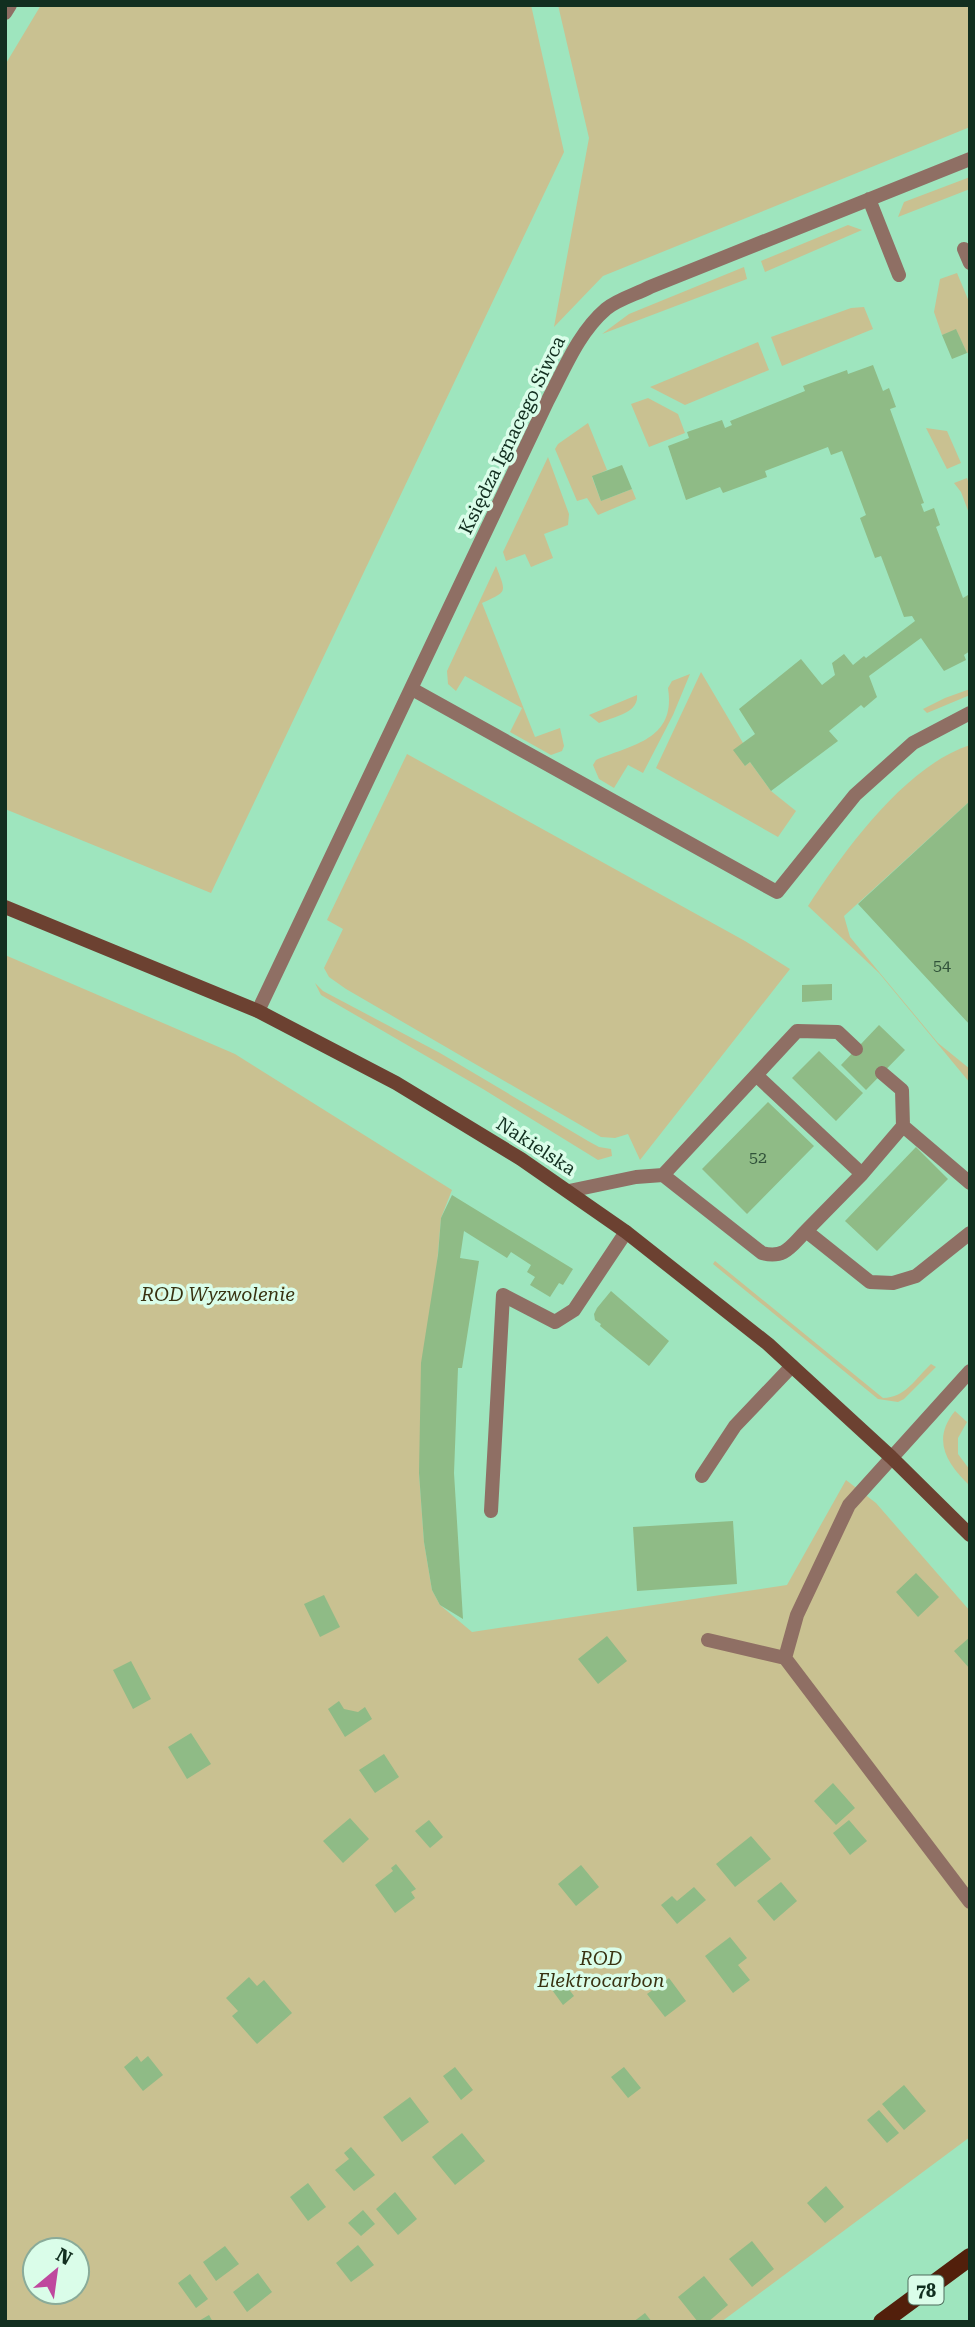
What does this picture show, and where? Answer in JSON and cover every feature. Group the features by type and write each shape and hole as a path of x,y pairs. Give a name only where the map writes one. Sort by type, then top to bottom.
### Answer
{"main road":[{"name":"78","path":"882,2322 970,2257"}],"street":[{"path":"5,13 10,5"},
{"name":"Księdza Ignacego Siwca","path":"258,1011 577,343 607,308 650,287 970,159"},
{"path":"869,199 900,275"},
{"path":"412,689 777,892 855,795 913,743 970,713"},
{"name":"Nakielska","path":"5,907 258,1011 396,1083 569,1191 686,1277 792,1366 891,1457 970,1535"},
{"path":"663,1175 797,1031 838,1032 856,1049"},
{"path":"569,1191 636,1177 663,1175 762,1253 782,1255 862,1174 903,1126 902,1090 883,1073"},
{"path":"756,1076 862,1174"},
{"path":"903,1126 970,1184"},
{"path":"806,1231 870,1282 893,1283 916,1276 970,1233"},
{"path":"491,1511 503,1295 555,1322 574,1310 626,1232"},
{"path":"702,1476 734,1426 792,1366"},
{"path":"785,1658 797,1615 849,1505 970,1371"},
{"path":"708,1640 785,1658 970,1902"}],"green space":[{"path":"41,5 531,5 564,152 211,893 5,809 5,65"},
{"path":"558,5 970,5 970,127 603,276 554,327 589,138"},
{"path":"970,177 970,189 898,217 904,202"},
{"path":"848,225 862,230 765,272 761,261"},
{"path":"744,267 747,279 602,334 629,314"},
{"path":"957,273 970,304 970,352 967,353 956,330 942,335 934,312 940,279"},
{"path":"864,307 873,329 782,366 771,337 851,308"},
{"path":"758,342 769,370 685,405 650,387"},
{"path":"648,398 678,414 685,433 649,447 631,404"},
{"path":"588,423 607,470 592,477 601,501 632,489 636,499 598,515 587,498 577,501 555,449"},
{"path":"926,428 947,431 961,463 947,469"},
{"path":"548,457 569,514 568,525 544,534 553,558 531,567 525,554 506,561 503,552"},
{"path":"967,478 970,486 970,516 961,492 954,483"},
{"path":"496,566 502,590 482,603 535,737 560,728 564,746 562,751 551,755 510,732 522,708 465,676 456,691 448,684 447,671"},
{"path":"701,672 743,743 745,766 750,762 771,791 796,811 778,837 656,768"},
{"path":"690,674 673,715 643,773 628,765 614,788 599,779 593,765 596,760 638,744 659,729 666,719 668,688 672,681"},
{"path":"970,689 970,695 927,713 923,709 945,698"},
{"path":"637,695 634,706 618,716 599,723 589,715"},
{"path":"970,745 970,801 844,916 850,937 938,1043 970,1069 970,1083 879,973 808,906 858,836 900,791 922,771"},
{"path":"407,754 745,941 790,969 640,1160 628,1134 615,1138 601,1137 329,977 324,968 343,929 327,920"},
{"name":"ROD Elektrocarbon","path":"5,955 235,1054 452,1190 441,1218 419,1473 424,1542 432,1590 440,1605 472,1632 787,1585 846,1480 876,1503 970,1611 970,2137 721,2322 5,2322"},
{"path":"315,983 323,991 440,1053 588,1141 611,1149 612,1156 598,1160 483,1089 321,995"},
{"path":"715,1261 883,1398 904,1391 931,1364 936,1367 904,1399 898,1402 878,1399 713,1264"},
{"path":"955,1411 967,1422 958,1438 958,1454 970,1470 970,1486 949,1460 943,1442 944,1432"}],"building":[{"path":"956,329 967,353 952,359 942,335"},
{"path":"873,365 883,391 889,388 896,407 890,409 924,503 921,504 924,512 934,508 940,525 936,527 963,598 968,595 970,597 970,651 964,655 966,660 944,671 921,638 869,676 877,697 864,708 861,705 829,731 838,741 771,791 750,762 745,766 733,750 755,734 739,709 801,659 822,685 835,675 832,663 844,654 853,665 915,621 912,616 904,617 881,556 875,558 860,518 866,515 842,451 831,455 828,447 765,471 767,477 723,493 720,487 686,500 668,446 689,438 687,432 722,420 725,428 732,425 730,421 805,391 803,386 847,370 848,374"},
{"path":"622,465 632,489 601,501 592,476"},
{"path":"970,801 970,1025 858,904"},
{"path":"832,984 832,1000 802,1002 802,985"},
{"path":"879,1025 905,1050 866,1090 841,1065"},
{"path":"819,1051 863,1093 836,1121 792,1078"},
{"path":"768,1102 814,1146 747,1214 702,1169"},
{"path":"916,1147 948,1179 877,1251 845,1221"},
{"path":"452,1195 573,1269 563,1285 559,1283 550,1297 530,1285 535,1277 527,1272 531,1265 511,1252 507,1258 464,1231 460,1258 479,1261 462,1368 458,1368 454,1473 463,1619 440,1605 432,1590 424,1542 419,1473 421,1363 441,1218"},
{"path":"611,1291 669,1341 649,1366 595,1320 597,1308"},
{"path":"733,1521 737,1584 637,1591 633,1527"},
{"path":"916,1573 939,1597 918,1617 896,1592"},
{"path":"324,1595 340,1627 320,1637 304,1604"},
{"path":"607,1636 627,1661 598,1684 578,1659"},
{"path":"970,1637 970,1669 954,1651"},
{"path":"131,1661 151,1699 133,1709 113,1670"},
{"path":"339,1701 344,1709 358,1712 365,1707 372,1719 345,1737 328,1709"},
{"path":"191,1733 211,1764 187,1779 168,1747"},
{"path":"384,1754 399,1777 375,1793 359,1770"},
{"path":"833,1783 855,1808 836,1825 814,1801"},
{"path":"350,1818 369,1839 343,1863 323,1841"},
{"path":"429,1820 443,1837 430,1848 415,1831"},
{"path":"849,1820 867,1841 850,1855 833,1833"},
{"path":"751,1836 771,1859 735,1887 716,1864"},
{"path":"396,1864 416,1889 411,1892 415,1898 395,1913 375,1885 393,1871 391,1868"},
{"path":"581,1865 599,1887 576,1906 558,1884"},
{"path":"781,1882 797,1901 774,1921 757,1901"},
{"path":"694,1887 706,1900 677,1924 661,1905 672,1896 677,1901"},
{"path":"730,1937 747,1958 738,1965 750,1980 733,1993 705,1956"},
{"path":"558,1975 574,1996 563,2005 547,1983"},
{"path":"249,1977 257,1986 264,1980 292,2013 257,2044 232,2016 238,2011 226,1998"},
{"path":"669,1978 686,2001 665,2017 647,1994"},
{"path":"137,2056 141,2062 148,2056 163,2075 143,2091 124,2067"},
{"path":"455,2067 473,2090 461,2100 443,2076"},
{"path":"624,2067 641,2088 628,2098 611,2077"},
{"path":"904,2085 926,2111 904,2130 882,2104"},
{"path":"410,2097 429,2122 402,2142 383,2117"},
{"path":"879,2110 899,2133 887,2143 867,2120"},
{"path":"462,2133 485,2161 455,2185 432,2157"},
{"path":"351,2147 375,2175 354,2191 335,2170 349,2159 344,2153"},
{"path":"308,2183 326,2207 308,2221 290,2197"},
{"path":"826,2186 844,2207 825,2223 807,2203"},
{"path":"395,2192 417,2219 398,2235 376,2209"},
{"path":"363,2210 375,2224 361,2236 348,2223"},
{"path":"752,2241 774,2269 752,2287 729,2259"},
{"path":"358,2245 374,2265 351,2282 336,2263"},
{"path":"225,2246 239,2264 216,2281 203,2262"},
{"path":"258,2273 272,2292 247,2312 233,2292"},
{"path":"190,2274 208,2299 196,2308 178,2283"},
{"path":"704,2276 728,2305 708,2322 698,2322 678,2297"},
{"path":"645,2313 652,2322 633,2322"},
{"path":"209,2315 213,2322 197,2322"}],"park label":[{"name":"ROD Wyzwolenie","path":"218,1294"}]}
